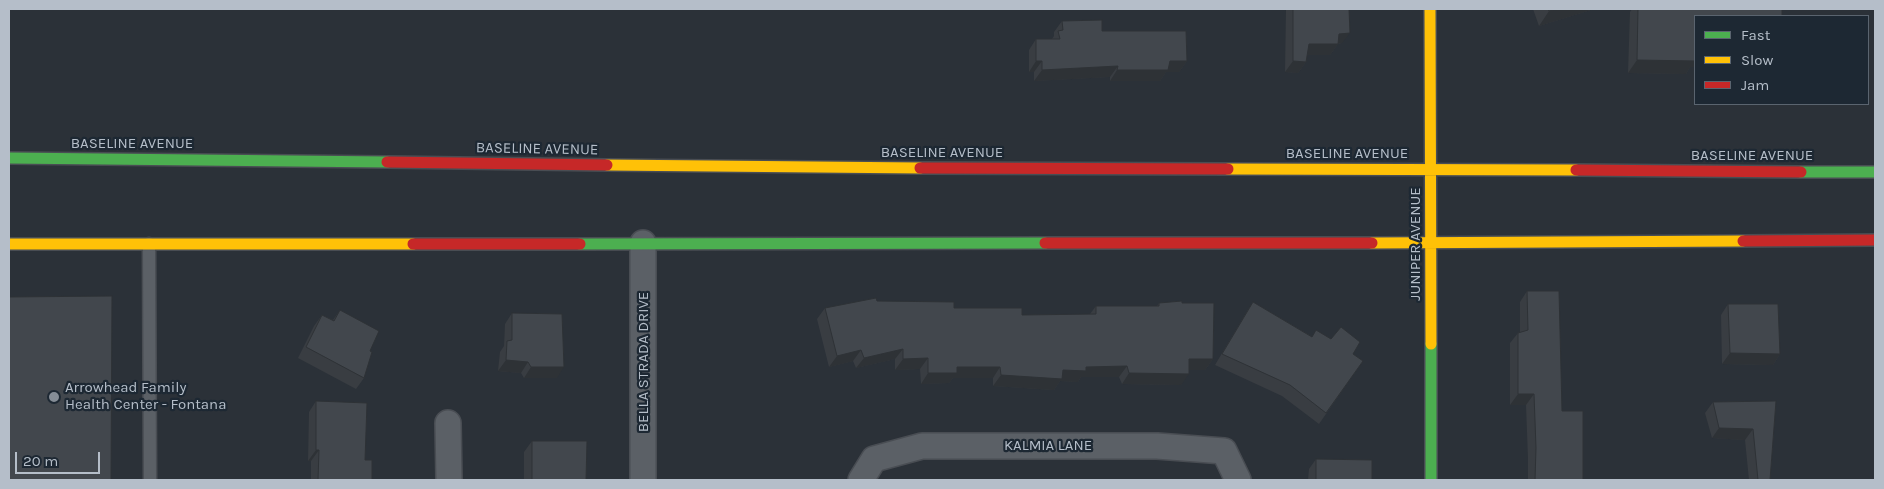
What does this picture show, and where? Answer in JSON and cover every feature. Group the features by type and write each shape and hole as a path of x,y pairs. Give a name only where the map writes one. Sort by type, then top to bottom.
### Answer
{"main road":[{"name":"JUNIPER AVENUE","path":"1430,9 1431,480"},
{"name":"BASELINE AVENUE","path":"9,158 808,168 1875,172"},
{"path":"9,244 1431,243 1875,240"}],"street":[{"name":"BELLA STRADA DRIVE","path":"643,243 643,480"},
{"path":"448,423 449,480"},
{"name":"KALMIA LANE","path":"861,480 874,459 922,446 1157,446 1224,451 1238,480"}],"lane":[{"path":"149,244 150,480"}],"building":[{"path":"1293,9 1349,9 1350,33 1339,34 1338,44 1309,44 1306,62 1293,61"},
{"path":"1638,9 1782,9 1782,15 1694,15 1694,61 1637,60"},
{"path":"1102,20 1102,31 1186,31 1187,61 1170,61 1168,70 1117,70 1118,66 1042,70 1042,61 1036,61 1036,39 1060,39 1058,31 1063,30 1062,21"},
{"path":"1527,291 1559,291 1562,411 1583,411 1583,480 1535,480 1534,394 1518,394 1518,333 1528,330"},
{"name":"Arrowhead Family Health Center - Fontana","path":"112,296 111,480 9,480 9,297"},
{"path":"876,298 877,301 954,302 954,308 1022,308 1022,315 1096,314 1096,306 1159,306 1159,303 1182,301 1182,303 1214,303 1213,359 1189,359 1189,374 1129,373 1127,366 1086,367 1086,371 1063,370 1062,379 1001,375 1000,367 957,367 957,373 928,373 928,358 903,359 903,349 864,358 861,350 837,356 825,308"},
{"path":"1253,302 1312,337 1316,330 1331,339 1341,327 1360,342 1353,354 1363,361 1326,413 1290,385 1222,354"},
{"path":"1728,304 1778,304 1780,354 1730,353"},
{"path":"340,310 379,331 370,351 372,352 364,378 306,347 322,315 334,321"},
{"path":"512,313 562,314 564,367 531,367 528,362 506,360 507,341 512,340"},
{"path":"316,401 367,403 365,460 372,460 372,480 318,480 319,450 316,450"},
{"path":"1776,401 1770,480 1758,480 1753,429 1719,428 1713,402"},
{"path":"532,441 587,441 586,480 532,480"},
{"path":"1316,459 1372,460 1372,480 1316,480"}],"traffic: fast":[{"path":"9,158 387,162"},
{"path":"1801,172 1875,172"},
{"path":"580,244 1045,243"},
{"path":"1431,344 1431,480"}],"traffic: slow":[{"path":"1430,9 1431,344"},
{"path":"607,165 920,168"},
{"path":"1228,169 1576,170"},
{"path":"1372,243 1743,241"},
{"path":"9,244 413,244"}],"traffic: jam":[{"path":"387,162 607,165"},
{"path":"920,168 1228,169"},
{"path":"1576,170 1801,172"},
{"path":"1743,241 1875,240"},
{"path":"1045,243 1372,243"},
{"path":"413,244 580,244"}],"place":[{"name":"Arrowhead Family Health Center - Fontana","path":"54,397"}]}
